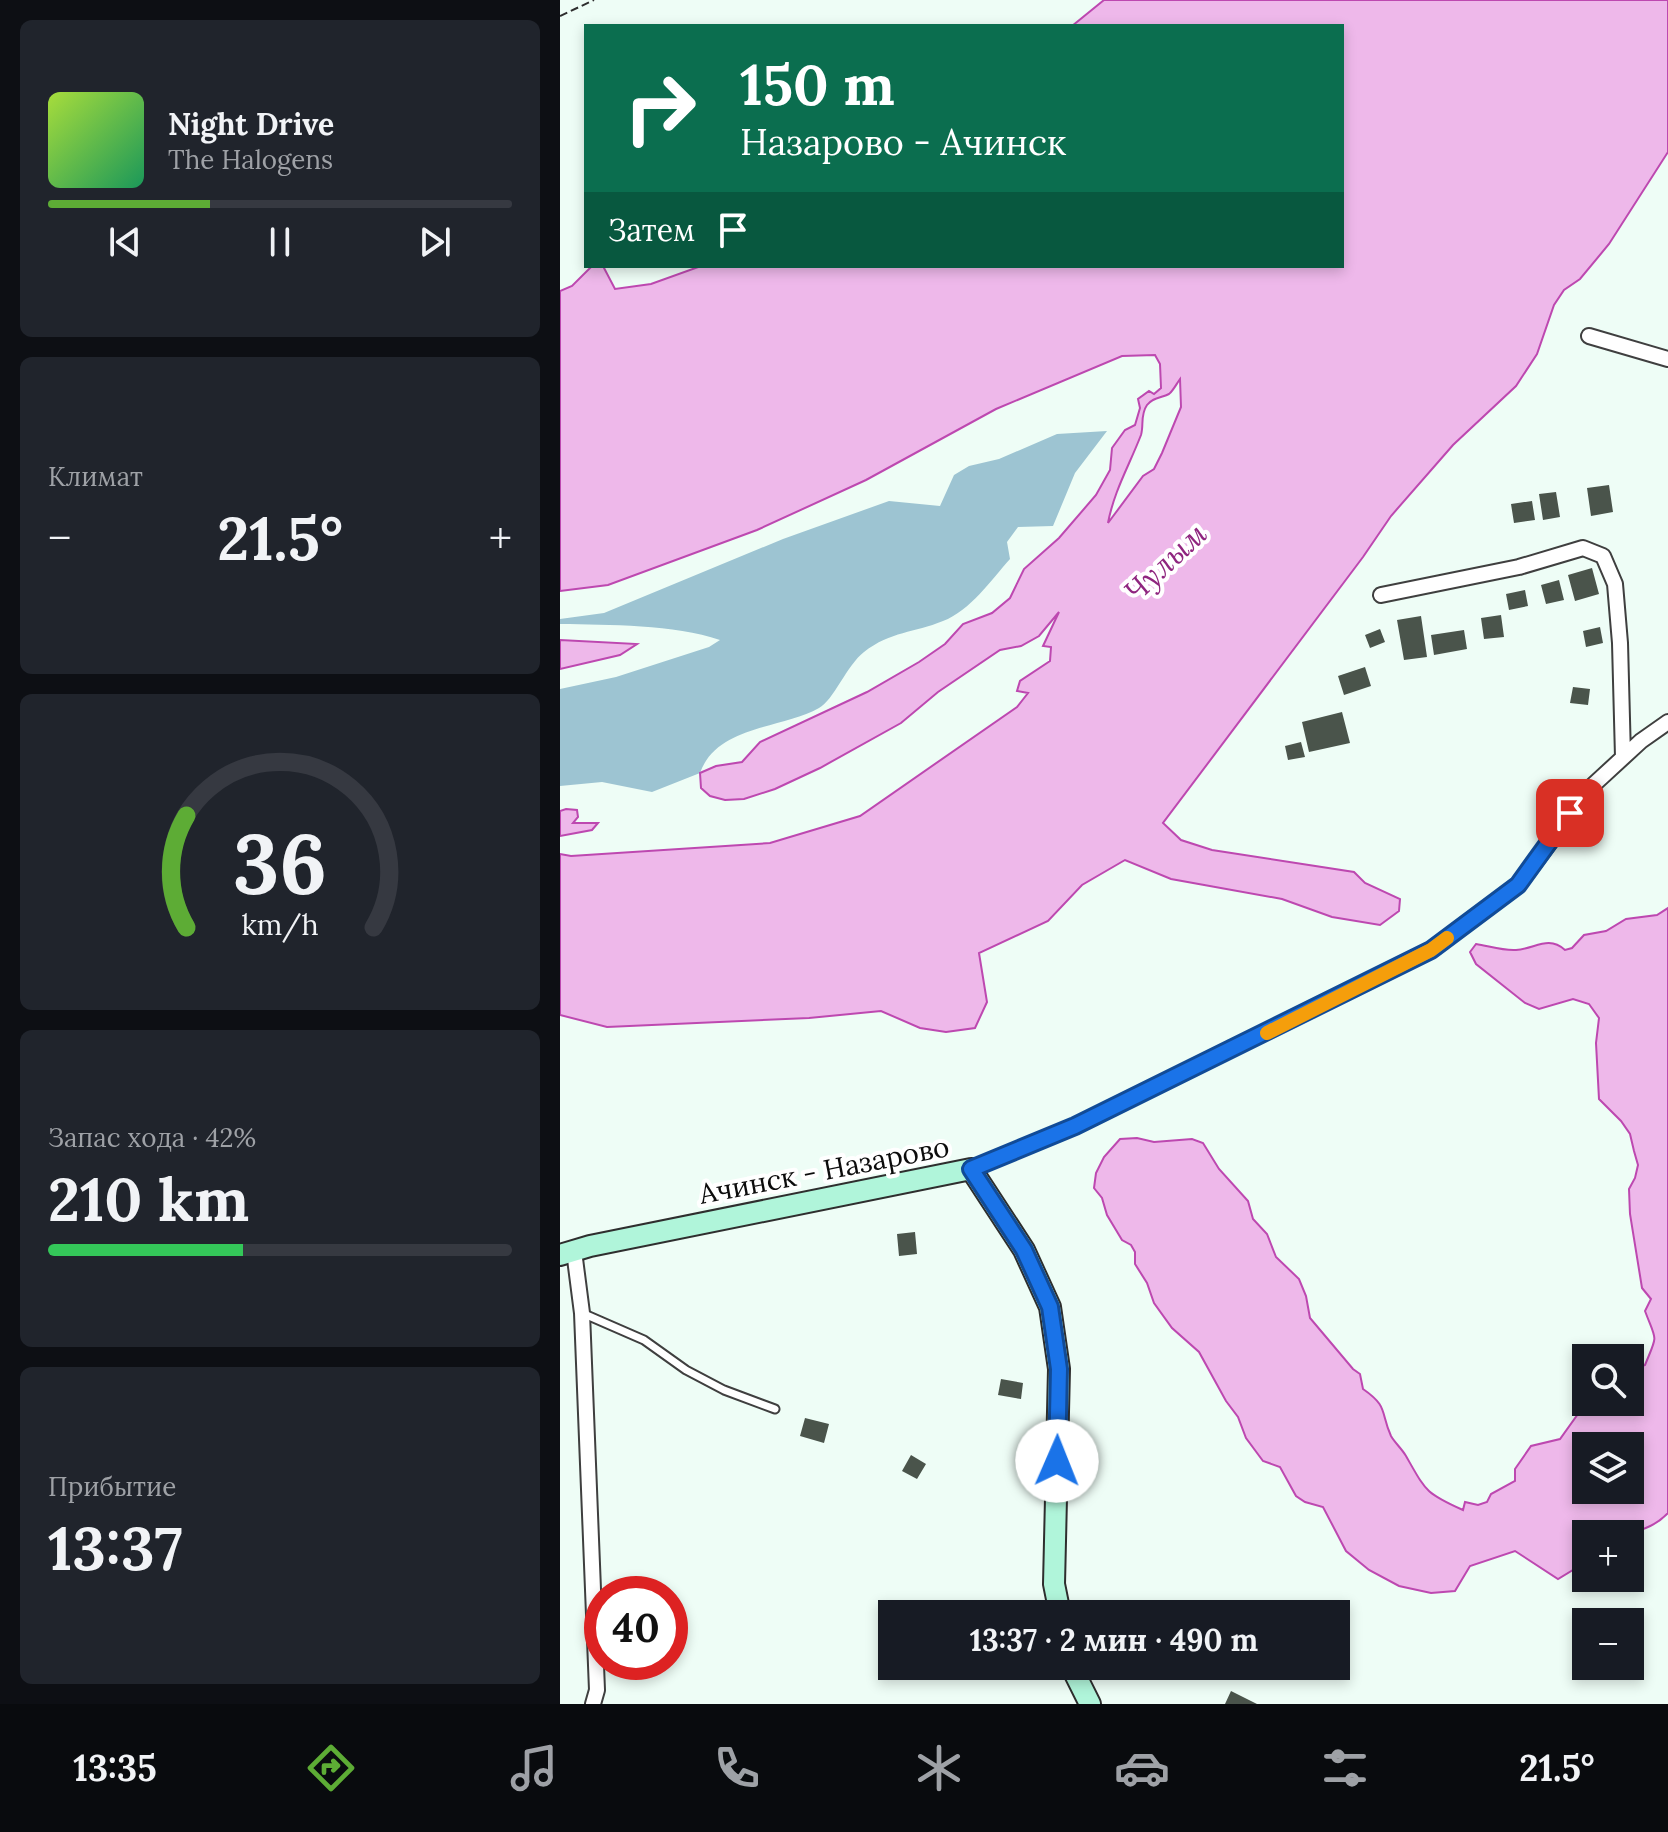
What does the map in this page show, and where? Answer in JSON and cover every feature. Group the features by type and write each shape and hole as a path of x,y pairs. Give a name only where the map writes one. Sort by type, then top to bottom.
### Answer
{"street":[{"path":"1589,336 1668,359"},
{"path":"1381,595 1519,567 1583,548 1603,556 1615,584 1623,757"},
{"path":"971,1169 1075,1126 1431,950 1518,885 1591,787 1666,722"},
{"name":"Ачинск - Назарово","path":"567,1253 971,1169 1024,1250 1050,1307 1059,1369 1054,1584 1057,1600"},
{"path":"567,1253 582,1313 596,1646 597,1690 593,1704"},
{"path":"1078,1680 1090,1704"}],"lane":[{"path":"582,1313 644,1340 686,1370 724,1390 775,1409"}],"path":[{"path":"560,16 594,0"}],"shaded area":[{"path":"1107,431 1075,473 1053,526 1018,527 1007,542 1010,559 971,603 943,621 874,645 858,658 830,698 819,708 735,737 708,757 700,773 652,792 602,782 560,786 560,689 616,677 709,647 720,640 662,628 560,624 560,619 604,613 783,539 889,501 940,506 954,475 969,466 999,459 1057,434"}],"water":[{"name":"Чулым","path":"1104,0 1668,0 1668,152 1609,244 1580,279 1564,290 1554,305 1537,354 1516,386 1453,445 1391,516 1163,823 1181,840 1212,850 1354,872 1365,883 1400,899 1399,911 1380,925 1332,917 1282,899 1171,879 1125,860 1082,885 1048,921 979,953 987,1002 975,1028 946,1032 920,1028 881,1011 809,1018 607,1027 560,1015 560,854 571,856 770,843 860,816 1017,707 1028,693 1017,691 1020,681 1050,661 1051,647 1043,646 1059,612 1039,636 1021,646 1000,650 938,692 901,723 820,768 775,789 744,799 725,800 710,796 701,788 700,773 716,766 742,762 760,742 867,692 945,644 963,624 992,613 1010,598 1024,569 1059,538 1096,495 1110,470 1112,448 1125,430 1135,425 1140,408 1138,399 1149,391 1154,394 1161,388 1160,364 1155,355 1122,356 996,409 866,480 757,530 608,585 560,591 560,291 572,286 590,268 604,268 615,289 651,284 695,268 1344,268 1344,24 1074,24","holes":["1180,379 1181,407 1154,469 1143,476 1108,523 1118,489 1141,435 1147,405 1169,394"]},
{"path":"560,640 637,644 620,655 560,669"},
{"path":"577,810 578,817 573,823 598,823 592,830 560,836 560,811"},
{"path":"1668,908 1668,1513 1644,1528 1644,1520 1572,1520 1572,1570 1558,1579 1515,1551 1470,1566 1455,1591 1431,1593 1399,1586 1369,1570 1346,1551 1323,1507 1296,1496 1280,1467 1263,1461 1246,1438 1238,1417 1199,1352 1172,1328 1154,1303 1147,1283 1135,1264 1135,1252 1131,1245 1122,1240 1094,1188 1096,1173 1104,1157 1120,1139 1137,1138 1154,1142 1192,1139 1203,1143 1219,1169 1248,1201 1253,1219 1267,1234 1276,1257 1299,1279 1310,1318 1360,1374 1363,1389 1380,1405 1391,1436 1423,1484 1434,1495 1463,1510 1465,1502 1478,1505 1487,1502 1491,1494 1515,1481 1515,1469 1531,1446 1560,1439 1577,1416 1644,1416 1644,1365 1654,1338 1645,1311 1651,1299 1642,1288 1630,1214 1629,1189 1638,1165 1630,1134 1599,1099 1596,1043 1599,1018 1589,1004 1573,999 1539,1009 1525,1003 1476,964 1470,952 1476,944 1511,950 1547,943 1565,950 1572,948 1584,935 1606,931 1626,919 1657,915"}],"building":[{"path":"1609,485 1613,512 1591,516 1587,488"},
{"path":"1556,492 1560,517 1543,520 1539,494"},
{"path":"1532,501 1535,520 1514,523 1511,504"},
{"path":"1592,568 1599,594 1575,601 1568,575"},
{"path":"1559,580 1564,600 1546,604 1541,585"},
{"path":"1525,590 1528,606 1509,610 1506,594"},
{"path":"1501,615 1504,637 1484,639 1481,618"},
{"path":"1421,616 1427,657 1404,660 1397,620"},
{"path":"1600,627 1603,643 1586,647 1583,631"},
{"path":"1380,629 1385,642 1370,648 1365,635"},
{"path":"1464,630 1467,649 1434,655 1431,635"},
{"path":"1365,667 1371,686 1344,695 1338,676"},
{"path":"1573,687 1590,689 1588,705 1570,703"},
{"path":"1342,712 1350,743 1309,752 1302,722"},
{"path":"1301,742 1305,757 1288,760 1285,746"},
{"path":"915,1232 917,1254 899,1256 897,1234"},
{"path":"1001,1379 1023,1383 1021,1399 998,1395"},
{"path":"805,1418 829,1424 824,1443 800,1436"},
{"path":"911,1455 926,1464 917,1479 902,1471"},
{"path":"1231,1691 1257,1704 1225,1704"}],"slow traffic":[{"path":"1267,1033 1431,950 1447,938"}],"route":[{"path":"1057,1461 1059,1369 1050,1307 1024,1250 971,1169 1075,1126 1431,950 1518,885 1570,813"}]}
